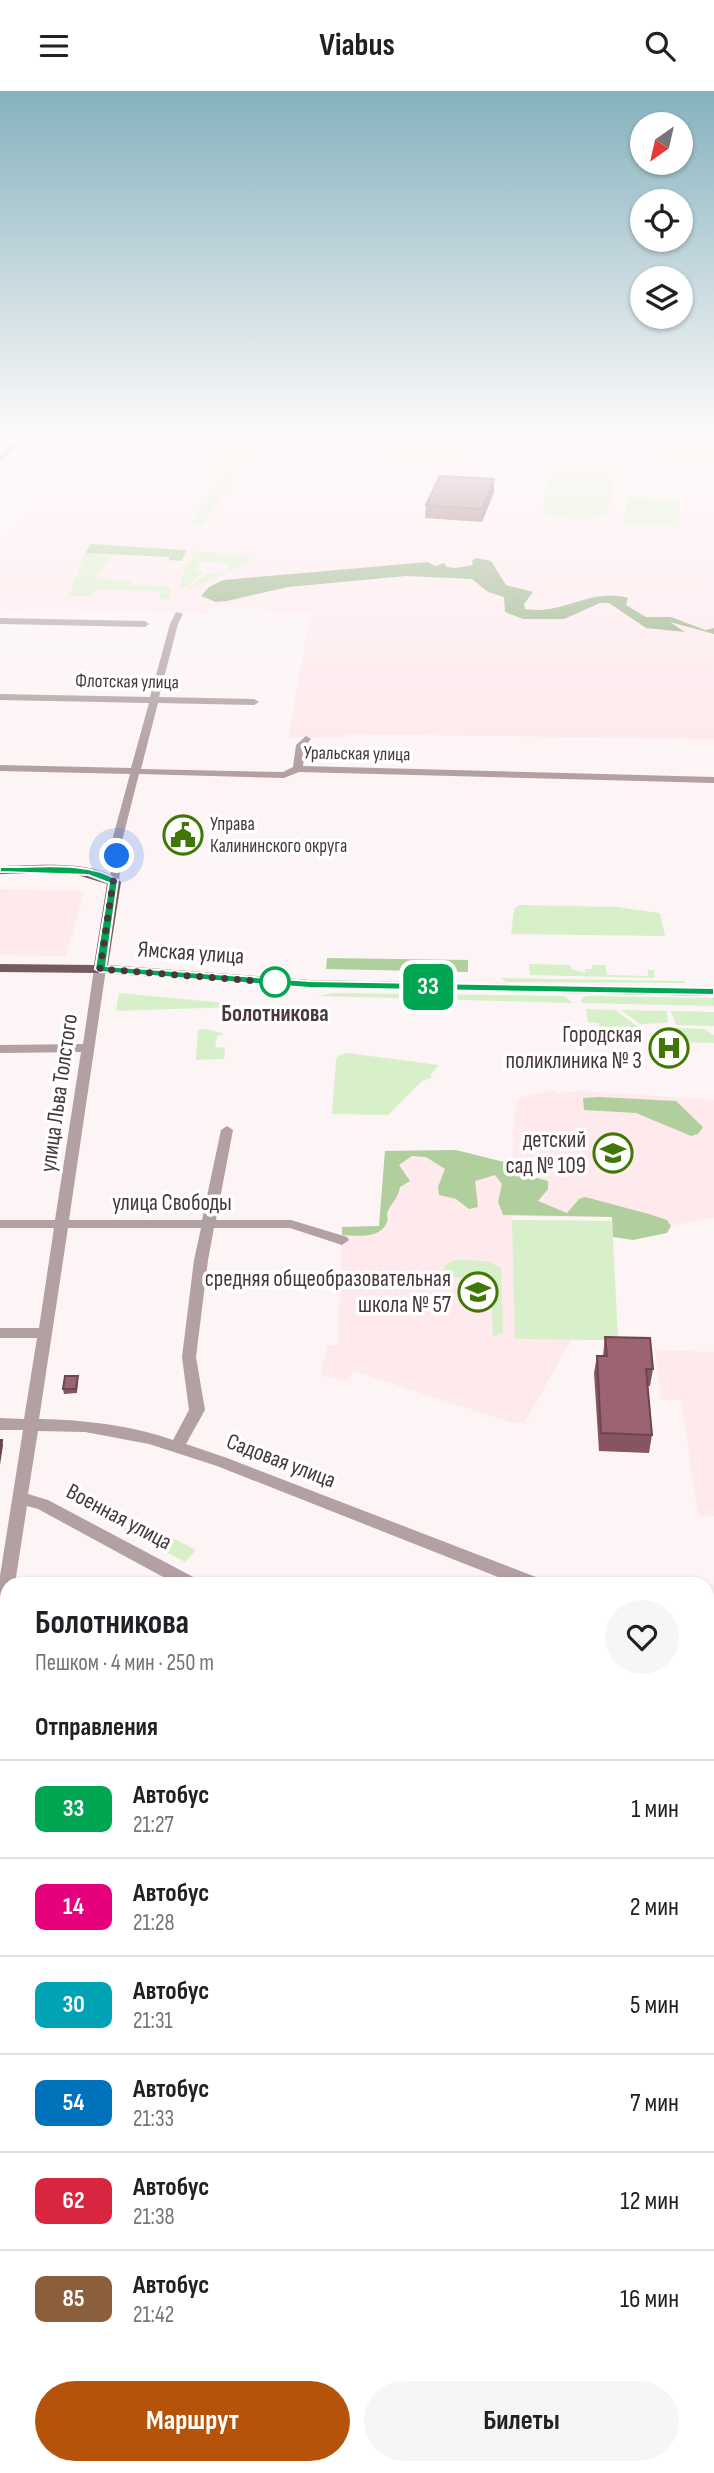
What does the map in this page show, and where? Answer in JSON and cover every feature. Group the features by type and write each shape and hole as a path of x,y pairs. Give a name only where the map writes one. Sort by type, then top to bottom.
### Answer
{"main road":[{"path":"0,870 88,872 103,875 114,882"},
{"name":"улица Льва Толстого","path":"100,969 114,882"},
{"name":"Ямская улица","path":"0,968 100,969 310,984 714,992"}],"street":[{"name":"улица Льва Толстого","path":"114,882 118,837 179,614"},
{"path":"0,621 145,624"},
{"name":"Флотская улица","path":"0,697 254,702"},
{"path":"298,769 301,745 306,739"},
{"name":"Уральская улица","path":"0,768 284,775 298,769 714,780"},
{"name":"улица Льва Толстого","path":"8,1577 100,969"},
{"path":"0,1049 89,1048"},
{"path":"177,1447 197,1410 190,1357 207,1224 227,1130"},
{"name":"улица Свободы","path":"0,1224 290,1224 342,1240"},
{"path":"0,1333 46,1333"},
{"name":"Садовая улица","path":"0,1424 85,1426 116,1430 177,1447 517,1577"},
{"name":"Военная улица","path":"22,1499 42,1504 178,1577"}],"shaded area":[{"path":"714,543 714,739 345,734 344,738 289,737 310,613 265,612 265,607 210,607 208,614 24,607 21,610 0,609 0,544"},
{"path":"91,544 187,550 181,561 169,560 169,557 85,553"},
{"path":"195,551 247,555 251,560 247,564 186,590 207,574 225,572 230,567 220,561 201,562 196,569 203,573 180,590 182,575"},
{"path":"85,553 113,554 97,578 132,581 129,585 170,587 171,599 159,599 161,591 94,590 91,596 69,596"},
{"path":"476,558 491,561 506,585 533,592 524,604 525,609 551,609 588,598 614,596 628,598 626,605 646,617 671,617 705,630 714,628 714,634 670,622 685,632 646,628 609,603 600,603 564,619 523,619 505,612 504,597 488,592 472,579 406,576 288,587 227,601 216,602 201,596 209,587 223,580 428,562 435,566 444,563 447,567 456,568 473,565 472,561"},
{"path":"0,889 84,891 66,956 0,955"},
{"path":"519,905 617,907 660,913 665,936 511,934 514,909"},
{"path":"327,958 468,960 468,972 326,969"},
{"path":"529,964 571,965 571,969 585,973 585,969 592,969 592,965 605,965 607,975 648,976 648,970 654,970 655,978 530,975"},
{"path":"500,978 685,981 685,983 507,982"},
{"path":"119,993 235,1004 234,1007 116,1011"},
{"path":"332,993 565,996 572,1003 319,996"},
{"path":"582,998 714,998 714,1006 581,1003"},
{"path":"586,1009 615,1010 638,1027 619,1041 601,1040 599,1023 588,1022"},
{"path":"621,1010 667,1011 668,1023 640,1024"},
{"path":"671,1011 714,1012 714,1026 676,1025"},
{"path":"207,1029 224,1034 217,1036 215,1047 225,1048 224,1059 196,1060 198,1030"},
{"path":"703,1029 714,1035 714,1043 675,1042 673,1030"},
{"path":"347,1053 439,1065 430,1075 433,1077 422,1081 388,1115 332,1114 336,1060 338,1056"},
{"name":"средняя общеобразовательная школа № 57","path":"554,1090 558,1093 583,1091 714,1100 714,1218 657,1228 612,1217 512,1216 513,1220 612,1221 618,1340 571,1340 525,1422 512,1423 354,1371 345,1382 321,1374 327,1345 338,1345 342,1227 379,1226 385,1151 456,1150 512,1164 515,1112 519,1098"},
{"path":"583,1098 676,1101 703,1127 698,1134 691,1136 636,1113 584,1110"},
{"path":"456,1150 512,1164 521,1174 548,1181 548,1189 538,1201 567,1213 579,1199 585,1197 667,1220 671,1226 667,1233 633,1240 613,1237 612,1217 503,1215 498,1202 502,1184 495,1175 475,1181 478,1207 469,1209 456,1199 439,1195 438,1187 445,1169 426,1157 412,1156 399,1165 410,1181 400,1187 388,1211 384,1227 374,1234 342,1235 342,1227 379,1226 385,1151"},
{"path":"512,1220 612,1221 618,1340 515,1339"},
{"path":"454,1260 487,1261 501,1268 503,1332 493,1337 491,1278 443,1277 444,1267"},
{"path":"655,1350 714,1352 714,1516 698,1515 681,1400 661,1399"},
{"path":"110,1506 196,1550 185,1562 99,1518"}],"building":[{"path":"605,1337 650,1338 653,1369 646,1369 652,1435 601,1433 597,1356 607,1356"},
{"path":"65,1376 78,1376 76,1389 63,1389"}],"bus line":[{"name":"33","path":"0,870 88,872 103,875 114,882 100,969 310,984 714,992"}],"place":[{"name":"Управа Калининского округа","path":"183,835"},
{"name":"Болотникова","path":"275,982"},
{"name":"Городская поликлиника № 3","path":"669,1048"},
{"name":"детский сад № 109","path":"613,1153"},
{"name":"средняя общеобразовательная школа № 57","path":"478,1292"}],"route":[{"path":"117,856 100,969 283,983 275,982"}]}
